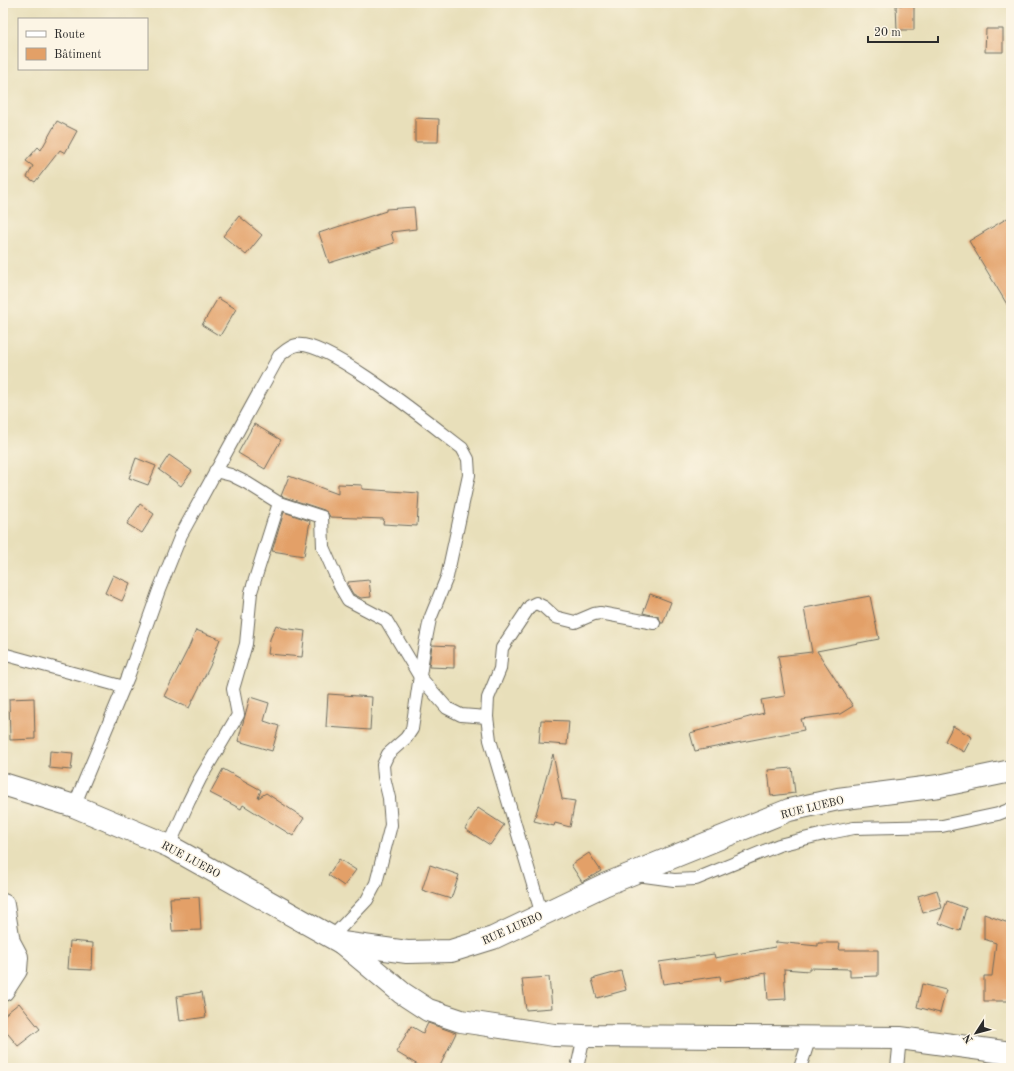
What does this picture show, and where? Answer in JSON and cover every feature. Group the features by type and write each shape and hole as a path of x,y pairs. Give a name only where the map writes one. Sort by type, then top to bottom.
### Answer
{"street":[{"name":"RUE LUEBO","path":"3,784 74,806 169,846 337,940 407,952 451,951 493,938 604,886 789,810 838,799 939,786 1011,771"},
{"path":"3,905 6,942 17,957 16,970 3,990"},
{"path":"337,940 402,993 428,1010 461,1021 554,1035 900,1038 1011,1052"}],"lane":[{"path":"74,806 124,688 181,534 279,356 289,348 298,345 311,346 330,354 396,397 462,448 468,459 469,475 448,577 430,620 412,729 406,738 388,754 383,765 384,778 389,798 391,825 376,882 367,900 337,940"},
{"path":"215,471 231,475 279,503 322,517 323,547 341,588 348,600 386,620 420,677 447,708 461,715 487,717"},
{"path":"169,846 200,779 238,716 233,689 246,644 251,592 279,503"},
{"path":"542,915 490,740 487,717 488,698 500,669 504,644 530,606 536,603 544,607 555,617 575,622 600,613 654,623"},
{"path":"3,654 124,688"},
{"path":"632,874 674,880 696,879 779,845 824,834 854,828 942,826 998,814 1011,809"},
{"path":"577,1068 584,1036"},
{"path":"800,1068 810,1037"},
{"path":"896,1068 900,1038"}],"building":[{"path":"896,5 914,5 914,30 897,30"},
{"path":"986,29 1003,29 1003,52 985,52"},
{"path":"415,118 439,119 438,142 415,142"},
{"path":"57,121 77,131 65,153 60,150 35,182 27,177 33,166 26,161 38,147 41,150"},
{"path":"414,207 416,229 391,232 394,243 329,263 319,233 386,211 386,209"},
{"path":"239,216 262,235 246,255 223,236"},
{"path":"1011,216 1011,311 969,241"},
{"path":"218,298 236,309 220,336 202,325"},
{"path":"254,424 281,440 265,469 238,453"},
{"path":"169,455 192,471 181,486 159,470"},
{"path":"136,458 156,466 148,485 129,478"},
{"path":"289,476 338,494 338,484 362,485 362,489 419,493 417,526 383,524 384,519 330,517 324,510 281,496"},
{"path":"140,504 154,514 142,533 127,524"},
{"path":"284,512 310,521 304,556 272,551"},
{"path":"113,575 130,583 122,601 105,593"},
{"path":"369,580 371,597 361,598 353,594 348,582"},
{"path":"650,594 671,602 663,623 661,623 659,617 643,613"},
{"path":"870,596 879,639 817,651 853,706 840,714 801,719 804,730 695,751 690,733 764,713 761,700 785,696 778,656 812,652 804,608"},
{"path":"276,625 283,628 305,631 302,657 268,654 270,639"},
{"path":"196,630 220,639 210,666 189,708 164,696"},
{"path":"432,645 454,646 454,668 429,667"},
{"path":"328,694 372,697 370,730 326,727"},
{"path":"250,697 269,703 264,721 279,726 272,751 238,741"},
{"path":"34,698 35,739 10,740 9,699"},
{"path":"541,720 569,721 567,745 539,743"},
{"path":"953,726 972,737 964,752 945,741"},
{"path":"50,751 73,753 71,770 49,768"},
{"path":"553,754 562,799 575,801 570,827 555,823 554,826 534,821"},
{"path":"792,768 795,793 771,796 768,770"},
{"path":"223,769 261,790 258,798 266,793 304,818 293,836 243,805 241,809 210,793"},
{"path":"478,808 504,825 490,845 465,829"},
{"path":"589,853 601,871 582,882 571,865"},
{"path":"339,859 356,870 344,886 328,875"},
{"path":"430,865 459,875 451,899 422,890"},
{"path":"937,890 942,908 923,913 918,896"},
{"path":"199,897 201,930 172,931 170,898"},
{"path":"947,901 966,908 960,931 939,923"},
{"path":"984,914 1011,924 1009,1001 984,1001 984,976 992,976 996,943 984,939"},
{"path":"70,941 93,943 92,970 68,969"},
{"path":"776,942 818,946 818,943 840,943 839,950 878,950 878,976 850,977 850,969 809,968 809,971 784,969 786,999 768,1000 766,973 721,982 720,976 663,984 659,962 714,954 715,958 775,947"},
{"path":"621,971 626,990 597,998 592,979"},
{"path":"549,977 552,1008 526,1010 522,979"},
{"path":"922,984 946,990 940,1013 917,1007"},
{"path":"202,992 206,1017 180,1021 177,996"},
{"path":"19,1003 40,1029 18,1046 3,1028 3,1016"},
{"path":"428,1023 456,1033 439,1068 423,1068 396,1052 411,1026 423,1033"}]}
